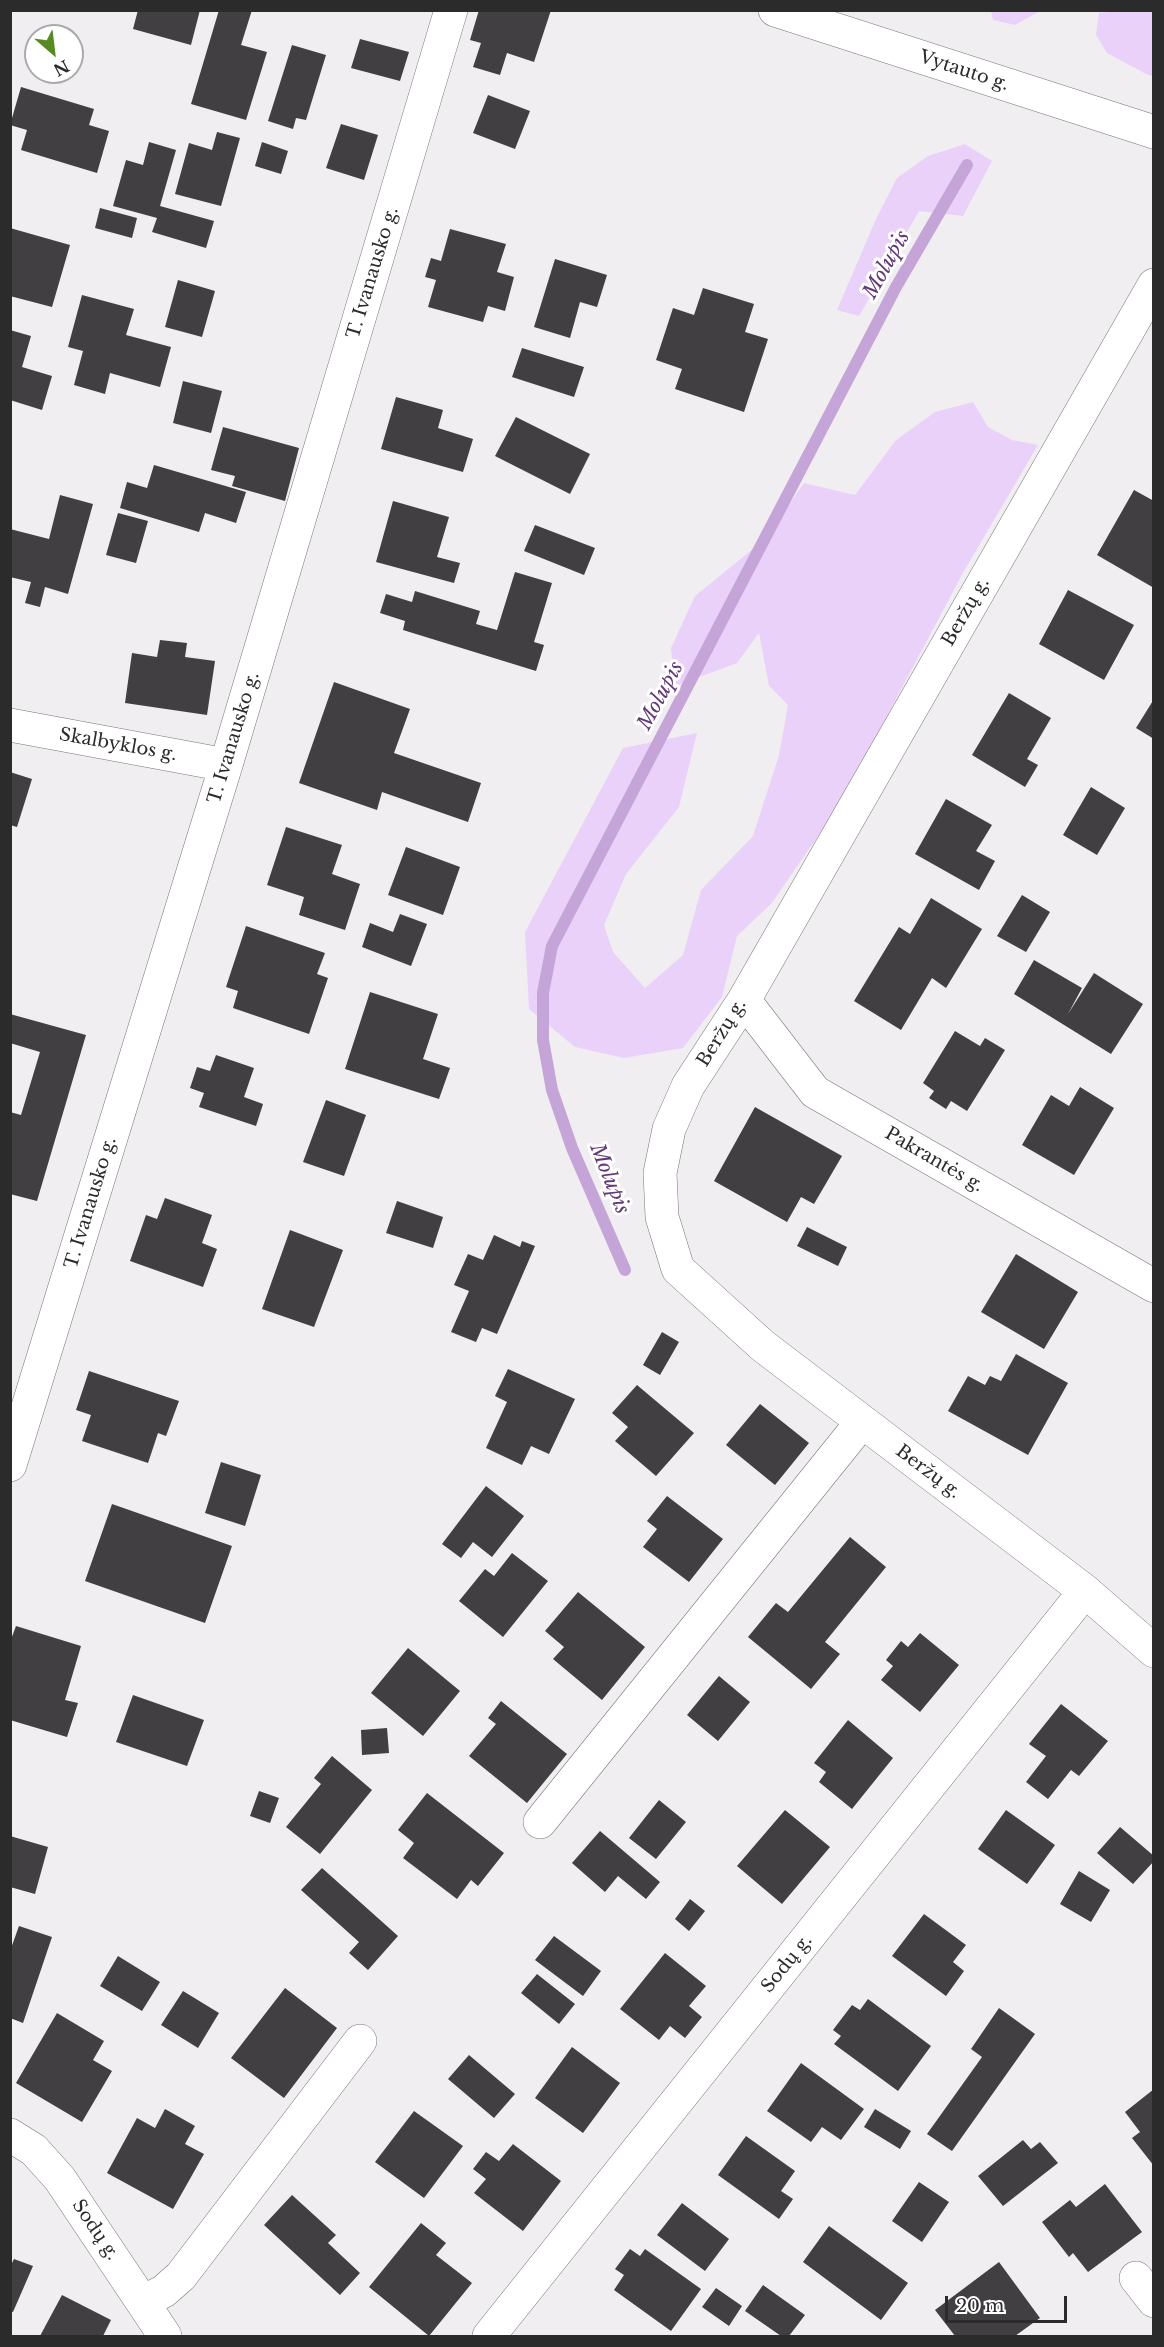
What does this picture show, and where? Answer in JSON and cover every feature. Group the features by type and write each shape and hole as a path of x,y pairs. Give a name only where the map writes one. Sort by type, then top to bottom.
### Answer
{"street":[{"name":"T. Ivanausko g.","path":"10,1465 18,1414 226,765 451,10"},
{"name":"Vytauto g.","path":"775,10 1154,132"},
{"name":"Beržų g.","path":"1154,285 744,1000 688,1086 669,1129 660,1173 662,1217 678,1269 764,1346 1085,1591 1154,1651"},
{"name":"Skalbyklos g.","path":"10,725 226,765"},
{"name":"Pakrantės g.","path":"744,1000 815,1092 1154,1286"},
{"path":"540,1822 862,1422"},
{"name":"Sodų g.","path":"489,2337 1085,1591"},
{"path":"144,2302 164,2291 181,2276 360,2041"},
{"name":"Sodų g.","path":"10,2135 34,2150 60,2179 144,2302 165,2337"}],"shaded area":[{"path":"991,10 1040,11 1015,25 993,20"},
{"path":"1131,10 1153,11 1153,76 1107,53 1096,35 1099,13"},
{"path":"965,144 992,161 963,216 919,211 859,316 837,310 876,219 897,178 928,156"},
{"path":"973,402 988,427 1012,440 1038,445 964,571 839,806 771,904 737,936 722,997 683,1048 624,1058 575,1047 529,1009 525,932 623,748 697,733 679,807 626,874 604,925 613,952 645,988 683,955 701,890 753,836 779,755 788,705 769,686 759,633 737,663 675,686 671,648 695,596 765,539 804,483 855,495 896,440 935,412"}],"building":[{"path":"138,10 200,10 191,45 133,29"},
{"path":"219,10 252,10 241,45 267,52 246,120 191,104"},
{"path":"479,10 551,10 534,62 507,53 500,75 473,67 481,43 470,40"},
{"path":"360,39 409,52 400,81 351,68"},
{"path":"292,45 326,55 306,120 296,118 293,129 268,121"},
{"path":"21,87 94,109 89,125 109,131 97,173 21,150 27,130 10,125"},
{"path":"488,95 530,111 515,149 473,133"},
{"path":"341,124 378,135 364,180 326,168"},
{"path":"217,132 240,138 221,206 175,194 189,143 212,150"},
{"path":"149,142 176,150 160,206 214,221 206,248 152,232 157,218 113,206 126,160 143,165"},
{"path":"262,142 288,151 281,174 255,166"},
{"path":"100,208 137,218 132,238 95,228"},
{"path":"10,228 70,245 52,307 10,296"},
{"path":"450,229 506,244 497,272 514,277 505,311 488,306 483,322 428,307 436,280 425,277 431,258 441,261"},
{"path":"555,259 607,275 597,307 580,302 570,338 534,327"},
{"path":"178,280 215,291 202,337 165,327"},
{"path":"703,288 754,304 745,332 768,339 744,412 675,389 682,369 656,360 673,308 694,315"},
{"path":"82,295 134,309 126,335 171,347 160,387 110,373 105,394 74,385 83,351 68,347"},
{"path":"10,330 31,336 22,367 52,376 42,410 10,400"},
{"path":"522,348 584,367 574,397 512,377"},
{"path":"183,381 222,391 211,433 173,423"},
{"path":"396,397 443,410 438,428 473,439 463,472 381,449"},
{"path":"516,417 590,454 570,494 495,456"},
{"path":"223,427 299,448 285,501 232,486 235,476 211,470"},
{"path":"154,465 246,492 236,523 205,513 199,532 120,508 127,482 147,488"},
{"path":"1134,490 1154,501 1154,588 1097,555"},
{"path":"60,495 93,504 68,594 45,587 40,607 25,603 31,582 10,577 10,529 49,539"},
{"path":"393,501 449,517 437,557 460,563 454,583 376,562"},
{"path":"118,513 148,521 136,563 106,555"},
{"path":"535,525 595,548 584,575 524,551"},
{"path":"515,572 552,583 534,642 544,645 536,671 403,630 405,621 380,613 386,594 412,602 415,591 480,611 476,624 497,630"},
{"path":"1068,590 1134,625 1104,680 1039,644"},
{"path":"160,640 187,643 185,657 215,661 207,715 125,703 132,653 157,657"},
{"path":"334,682 410,709 394,753 481,783 468,822 382,792 377,810 299,783"},
{"path":"1009,693 1051,718 1027,759 1038,765 1025,787 972,755"},
{"path":"1154,699 1154,739 1136,728"},
{"path":"10,772 32,779 17,827 10,825"},
{"path":"1091,787 1125,808 1097,855 1063,835"},
{"path":"946,799 992,825 976,851 995,861 979,890 915,854"},
{"path":"286,827 342,845 332,874 360,884 345,930 299,915 304,897 267,885"},
{"path":"406,847 460,867 443,915 388,895"},
{"path":"1022,895 1050,912 1026,952 997,936"},
{"path":"931,898 982,929 946,988 932,978 901,1030 854,1001 899,927 910,934"},
{"path":"400,914 427,924 411,966 362,947 370,923 393,932"},
{"path":"246,926 325,953 317,974 328,978 309,1034 233,1008 238,991 226,987"},
{"path":"1034,960 1082,988 1068,1014 1094,973 1143,1004 1111,1054 1014,994"},
{"path":"370,992 438,1014 423,1059 450,1068 439,1099 345,1069"},
{"path":"10,1014 86,1035 37,1201 10,1194 10,1112 21,1115 40,1052 10,1043"},
{"path":"955,1031 980,1046 985,1038 1005,1050 967,1111 951,1101 946,1109 929,1098 934,1091 923,1083"},
{"path":"216,1055 254,1068 244,1097 263,1104 256,1126 199,1107 204,1093 190,1088 197,1067 210,1071"},
{"path":"1080,1087 1114,1108 1074,1175 1022,1145 1051,1095 1069,1106"},
{"path":"326,1100 366,1115 344,1176 303,1162"},
{"path":"755,1107 842,1156 814,1204 801,1197 787,1222 714,1181"},
{"path":"165,1198 212,1215 202,1243 217,1249 203,1287 130,1261 146,1215 157,1219"},
{"path":"397,1201 443,1217 433,1248 386,1233"},
{"path":"807,1227 847,1247 838,1266 797,1246"},
{"path":"290,1230 343,1250 314,1327 262,1309"},
{"path":"494,1235 520,1247 522,1241 535,1246 497,1334 482,1328 476,1342 451,1332 469,1291 454,1285 468,1254 483,1260"},
{"path":"1016,1254 1078,1292 1044,1349 981,1312"},
{"path":"662,1332 679,1342 660,1375 643,1365"},
{"path":"1016,1354 1068,1383 1028,1455 948,1411 968,1376 985,1385 990,1376 1001,1381"},
{"path":"508,1369 575,1399 549,1454 531,1446 522,1465 486,1448 507,1402 495,1396"},
{"path":"89,1371 179,1401 166,1436 158,1433 148,1463 82,1441 91,1415 76,1410"},
{"path":"637,1385 694,1433 656,1476 615,1441 628,1427 612,1413"},
{"path":"760,1404 809,1443 775,1485 726,1445"},
{"path":"221,1462 261,1475 245,1526 205,1513"},
{"path":"486,1486 524,1516 492,1557 473,1542 461,1558 442,1544"},
{"path":"667,1496 723,1539 689,1582 643,1547 657,1529 647,1521"},
{"path":"112,1504 232,1546 205,1623 85,1581"},
{"path":"850,1537 886,1567 825,1642 840,1654 811,1689 748,1637 776,1603 788,1612"},
{"path":"512,1553 548,1581 503,1637 459,1601 485,1569 494,1576"},
{"path":"578,1592 645,1647 602,1700 553,1659 564,1647 545,1631"},
{"path":"16,1626 81,1646 65,1700 78,1703 67,1737 10,1720 10,1642"},
{"path":"920,1633 959,1665 920,1712 881,1680 893,1666 886,1660 901,1641 908,1647"},
{"path":"408,1648 460,1691 423,1736 371,1693"},
{"path":"719,1676 750,1702 718,1741 687,1715"},
{"path":"133,1695 204,1720 187,1766 116,1742"},
{"path":"501,1701 567,1754 527,1803 469,1756 496,1724 488,1718"},
{"path":"1061,1704 1108,1741 1079,1776 1071,1770 1048,1799 1026,1782 1046,1756 1029,1744"},
{"path":"848,1720 893,1758 852,1809 819,1782 826,1772 814,1763"},
{"path":"387,1728 389,1753 362,1755 361,1730"},
{"path":"332,1756 372,1790 320,1854 286,1827 321,1784 314,1778"},
{"path":"259,1791 279,1798 270,1823 250,1816"},
{"path":"427,1793 504,1853 478,1886 471,1880 457,1899 403,1858 414,1843 398,1830"},
{"path":"659,1800 686,1822 656,1859 629,1838"},
{"path":"785,1810 830,1847 782,1904 737,1866"},
{"path":"1006,1810 1055,1845 1027,1884 978,1849"},
{"path":"1120,1827 1154,1856 1154,1861 1133,1884 1097,1853"},
{"path":"600,1831 660,1882 646,1899 618,1876 605,1892 572,1863"},
{"path":"10,1836 48,1847 35,1894 10,1887"},
{"path":"322,1868 398,1936 368,1970 349,1953 359,1942 301,1890"},
{"path":"1079,1871 1110,1890 1091,1922 1060,1904"},
{"path":"690,1899 705,1911 689,1931 675,1919"},
{"path":"924,1914 966,1945 953,1962 964,1971 946,1996 892,1956"},
{"path":"19,1926 52,1937 23,2023 10,2018 10,1951"},
{"path":"554,1936 601,1971 583,1996 535,1960"},
{"path":"665,1953 706,1986 689,2006 702,2017 685,2038 670,2026 659,2040 620,2009"},
{"path":"118,1956 160,1982 142,2011 100,1986"},
{"path":"537,1974 575,2004 559,2024 521,1993"},
{"path":"285,1988 337,2028 284,2098 231,2058"},
{"path":"183,1991 219,2013 198,2048 161,2025"},
{"path":"868,1999 931,2046 898,2091 834,2044 841,2036 833,2030 852,2005 860,2010"},
{"path":"999,2008 1035,2034 952,2151 927,2134 982,2057 971,2049"},
{"path":"57,2013 104,2041 93,2060 112,2071 82,2122 16,2083"},
{"path":"572,2047 620,2083 583,2133 535,2098"},
{"path":"469,2055 515,2094 494,2118 448,2079"},
{"path":"801,2063 864,2109 841,2140 822,2127 811,2142 767,2111"},
{"path":"1154,2089 1154,2166 1132,2138 1140,2132 1125,2112"},
{"path":"165,2109 195,2126 185,2144 204,2154 173,2209 107,2173 137,2118 155,2128"},
{"path":"875,2109 911,2131 900,2149 864,2127"},
{"path":"414,2111 463,2146 424,2198 375,2162"},
{"path":"746,2136 795,2171 781,2191 793,2199 779,2219 718,2175"},
{"path":"1023,2140 1031,2149 1040,2142 1058,2163 1003,2206 978,2176"},
{"path":"513,2144 561,2181 523,2231 474,2193 486,2179 473,2169 486,2152 499,2161"},
{"path":"919,2182 949,2202 922,2242 892,2221"},
{"path":"1105,2184 1142,2232 1088,2272 1073,2253 1069,2257 1042,2222 1070,2200 1076,2207"},
{"path":"292,2195 336,2235 328,2243 360,2273 340,2295 264,2225"},
{"path":"682,2203 729,2239 705,2271 657,2235"},
{"path":"421,2223 446,2243 436,2255 472,2283 429,2336 369,2287"},
{"path":"829,2226 908,2283 881,2320 803,2262"},
{"path":"630,2249 640,2256 645,2249 701,2289 671,2331 614,2290 624,2275 615,2269"},
{"path":"14,2259 33,2266 13,2312 10,2311 10,2267"},
{"path":"999,2262 1040,2318 1015,2336 955,2336 935,2310"},
{"path":"763,2285 805,2315 789,2336 781,2336 745,2311"},
{"path":"716,2288 742,2306 729,2326 702,2307"},
{"path":"62,2295 111,2320 103,2336 40,2336"}],"waterway":[{"name":"Molupis","path":"625,1270 572,1148 552,1090 543,1040 543,993 552,946 896,287 967,165"}]}
